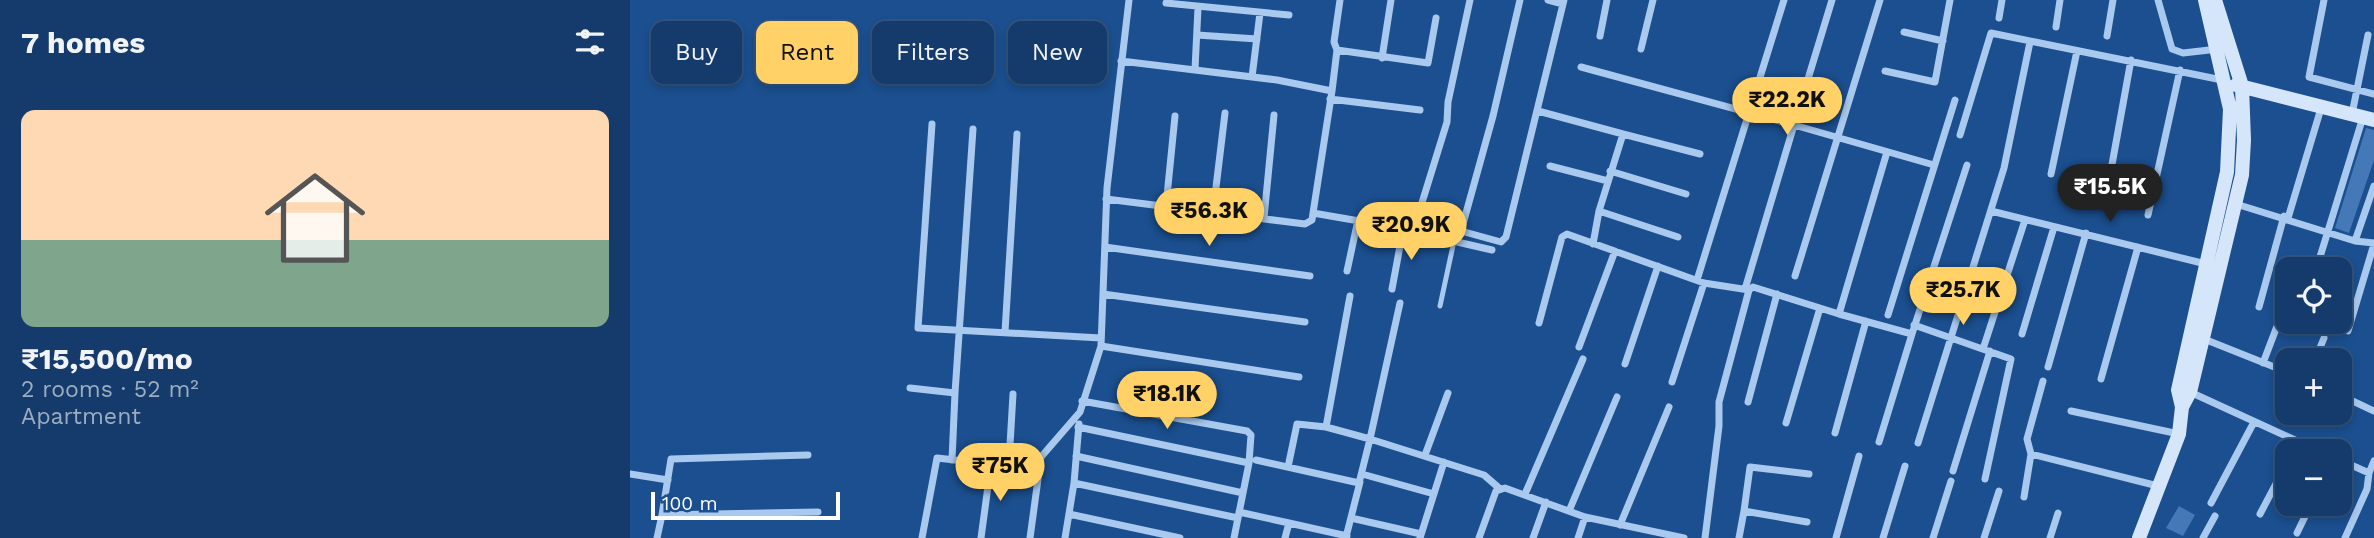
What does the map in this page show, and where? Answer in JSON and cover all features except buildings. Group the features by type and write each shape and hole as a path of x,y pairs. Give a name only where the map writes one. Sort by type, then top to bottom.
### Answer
{"street":[{"path":"1066,538 1080,412 1101,342 1106,199 1129,0"},
{"path":"1106,199 1305,224 1312,220 1338,50 1334,42 1340,0"},
{"path":"1382,58 1391,0"},
{"path":"1470,0 1448,102 1447,122 1416,222 1421,228 1501,242 1506,240 1563,2 1548,0"},
{"path":"1461,234 1520,0"},
{"path":"1600,36 1607,0"},
{"path":"1641,50 1653,0"},
{"path":"1672,382 1748,111 1784,0"},
{"path":"1705,538 1719,426 1719,402 1747,290 1832,0"},
{"path":"1795,275 1880,0"},
{"path":"1885,71 1935,82 1950,0"},
{"path":"1999,18 2002,0"},
{"path":"2056,27 2060,0"},
{"path":"2107,36 2113,0"},
{"path":"2158,0 2172,49 2183,53 2223,49"},
{"path":"2139,538 2179,434 2182,407 2178,390 2213,266 2236,204 2244,140 2242,86 2223,49 2205,0"},
{"path":"2182,407 2190,392 2202,338 2227,172 2230,109 2224,81 2223,49 2215,0"},
{"path":"2325,0 2309,77 2374,94"},
{"path":"1166,3 1289,15"},
{"path":"1195,69 1198,8"},
{"path":"1252,77 1259,13"},
{"path":"1338,50 1428,63 1436,18"},
{"path":"1905,32 1942,41"},
{"path":"1961,135 1990,34 2180,70 2363,117"},
{"path":"1197,35 1256,39"},
{"path":"2319,257 2363,117 2357,90 2368,36"},
{"path":"1918,443 2004,168 2030,42"},
{"path":"2051,174 2077,51"},
{"path":"1121,61 1252,77 1420,110"},
{"path":"2109,181 2131,61"},
{"path":"1581,67 1748,111 1934,165"},
{"path":"2148,215 2180,70"},
{"path":"1888,315 1955,100"},
{"path":"2259,307 2322,105"},
{"path":"1538,111 1700,154"},
{"path":"1213,212 1225,113"},
{"path":"1264,218 1274,115"},
{"path":"1166,206 1175,116"},
{"path":"932,124 917,326 920,329 1005,332 1101,342 1299,377"},
{"path":"952,460 973,129"},
{"path":"1005,332 1017,134"},
{"path":"1593,244 1599,211 1623,134"},
{"path":"1839,314 1887,152"},
{"path":"1879,442 1967,164"},
{"path":"1550,166 1608,181"},
{"path":"1611,171 1686,194"},
{"path":"2356,241 2374,186"},
{"path":"2236,204 2286,217 2356,241 2374,243 2352,317"},
{"path":"1599,211 1678,237"},
{"path":"1991,211 2213,266"},
{"path":"1313,213 1358,220 1492,250"},
{"path":"1347,271 1358,220"},
{"path":"1953,471 2025,220"},
{"path":"2022,334 2054,227"},
{"path":"1392,289 1403,230"},
{"path":"2048,367 2086,233"},
{"path":"1539,323 1563,235 1701,281 1747,290 1753,287 1912,334"},
{"path":"1105,247 1310,276"},
{"path":"2101,379 2138,247"},
{"path":"1579,347 1615,251"},
{"path":"1625,364 1658,266"},
{"path":"1103,294 1305,322"},
{"path":"1748,402 1777,295"},
{"path":"1326,427 1350,296"},
{"path":"1074,483 1290,523 1346,537 1400,303"},
{"path":"1786,423 1819,308"},
{"path":"1835,433 1866,321"},
{"path":"1914,325 2011,359 1985,478"},
{"path":"2263,363 2275,332"},
{"path":"2202,338 2275,368"},
{"path":"2320,348 2324,338"},
{"path":"1525,494 1583,359"},
{"path":"2024,497 2031,454 2027,439 2043,381"},
{"path":"910,388 950,390 955,393"},
{"path":"2190,392 2292,439"},
{"path":"1425,455 1448,393"},
{"path":"1009,462 1013,394"},
{"path":"1569,511 1617,397"},
{"path":"1082,401 1247,431 1251,435 1252,461 1234,538"},
{"path":"2352,401 2374,411"},
{"path":"1619,525 1669,407"},
{"path":"2071,411 2179,434"},
{"path":"1030,538 1041,457 1080,412"},
{"path":"2211,503 2254,422"},
{"path":"1288,467 1297,424 1326,427 1484,475 1499,488 1525,494 1585,517 1678,537"},
{"path":"1078,427 1252,461 1361,478 1434,494"},
{"path":"657,538 671,459 808,454"},
{"path":"2031,454 2159,486"},
{"path":"1076,456 1243,493"},
{"path":"1836,538 1858,456"},
{"path":"922,538 935,460 991,464 1041,457"},
{"path":"2345,538 2367,489 2374,461"},
{"path":"1351,518 1421,536 1444,462"},
{"path":"981,538 991,464"},
{"path":"2352,465 2369,473"},
{"path":"1883,538 1905,466"},
{"path":"1739,538 1749,467 1809,474"},
{"path":"630,474 668,480"},
{"path":"1933,538 1951,481"},
{"path":"2260,514 2275,486"},
{"path":"1479,538 1499,488"},
{"path":"1984,538 1999,491"},
{"path":"1533,538 1546,502"},
{"path":"1744,511 1807,522"},
{"path":"662,515 818,512"},
{"path":"2050,538 2058,513"},
{"path":"1069,514 1180,538"},
{"path":"2203,538 2215,516"},
{"path":"2297,533 2305,516"},
{"path":"1578,538 1585,517"},
{"path":"1285,538 1290,523"},
{"path":"1628,538 1632,528"}],"lane":[{"path":"1440,306 1454,241"}]}
